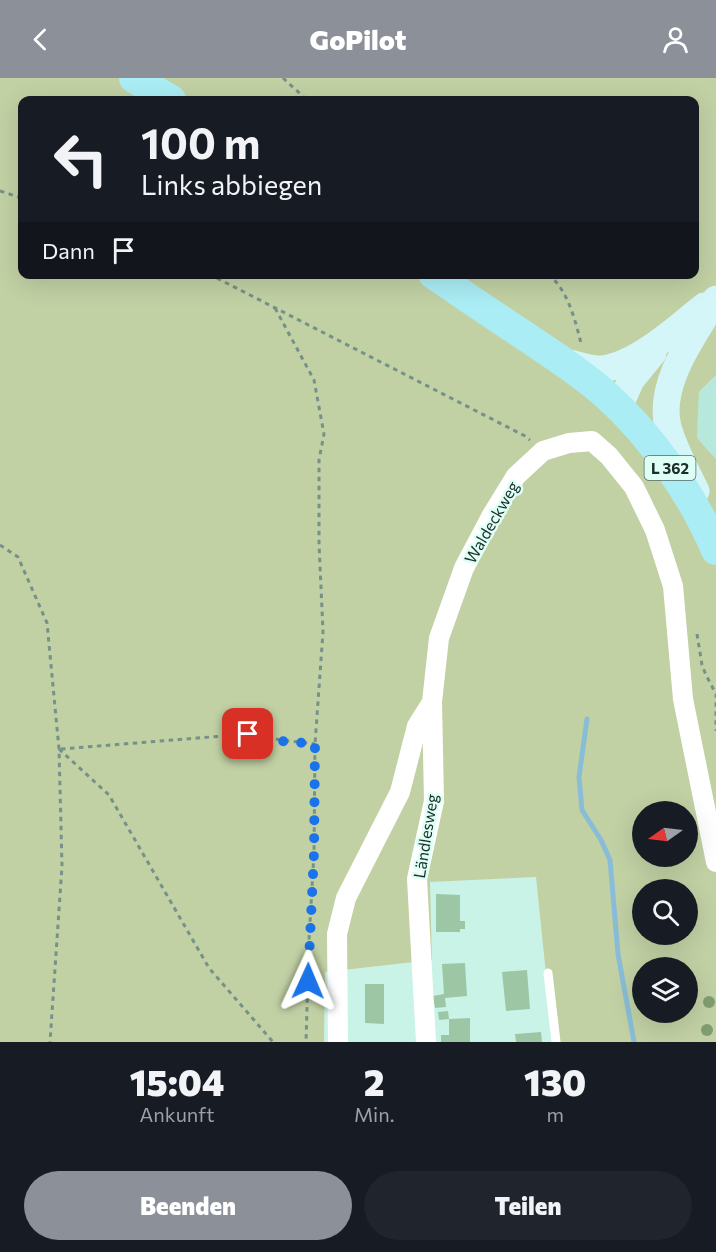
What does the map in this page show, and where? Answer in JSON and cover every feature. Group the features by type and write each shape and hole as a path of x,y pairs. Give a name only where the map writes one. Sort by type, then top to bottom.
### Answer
{"main road":[{"path":"134,78 164,96"},
{"name":"L 362","path":"440,279 565,362 619,407 673,472 713,544"},
{"path":"619,407 643,396 676,344 716,297"},
{"path":"565,362 600,370 624,364 676,344"},
{"path":"676,344 666,397 667,419 675,445 702,504 713,544"}],"street":[{"name":"Waldeckweg","path":"338,1042 337,934 346,898 400,792 417,726 432,702 439,638 464,568 492,514 516,476 543,451 569,443 592,441 609,456 634,487 655,530 673,586 683,699 716,862"},
{"name":"Ländlesweg","path":"426,1042 417,879 434,801 432,702"}],"lane":[{"path":"548,973 556,1042"}],"path":[{"path":"283,78 303,96"},
{"path":"0,191 18,197"},
{"path":"219,279 525,436 543,451"},
{"path":"554,279 558,282 574,317 583,350 565,362"},
{"path":"275,308 314,380 324,434 320,460 319,543 323,632 315,744 314,853 306,1042"},
{"path":"0,545 18,557 47,624 59,749 62,866 50,1042"},
{"path":"695,625 702,665 716,694 716,731"},
{"path":"59,749 248,734 281,741 315,744"},
{"path":"59,749 109,795 209,968 273,1042"}],"shaded area":[{"path":"0,78 716,78 716,375 699,392 697,438 716,459 716,1042 553,1042 536,877 430,882 432,960 325,972 324,1042 0,1042"},
{"path":"716,375 716,459 697,438 699,392"}],"building":[{"path":"436,894 460,895 460,921 465,921 465,929 460,929 460,932 436,932"},
{"path":"465,963 467,996 445,998 446,1007 435,1008 433,996 444,994 442,964"},
{"path":"527,970 530,1009 506,1011 502,972"},
{"path":"365,984 384,984 384,1024 365,1023"},
{"path":"448,1011 449,1019 439,1020 438,1012"},
{"path":"470,1018 470,1042 441,1042 441,1035 449,1035 449,1019"},
{"path":"541,1032 542,1042 516,1042 515,1034"}],"waterway":[{"path":"587,719 579,777 582,810 601,840 610,860 618,954 634,1042"}],"route":[{"path":"248,734 281,741 315,744 314,853 308,981"}]}
